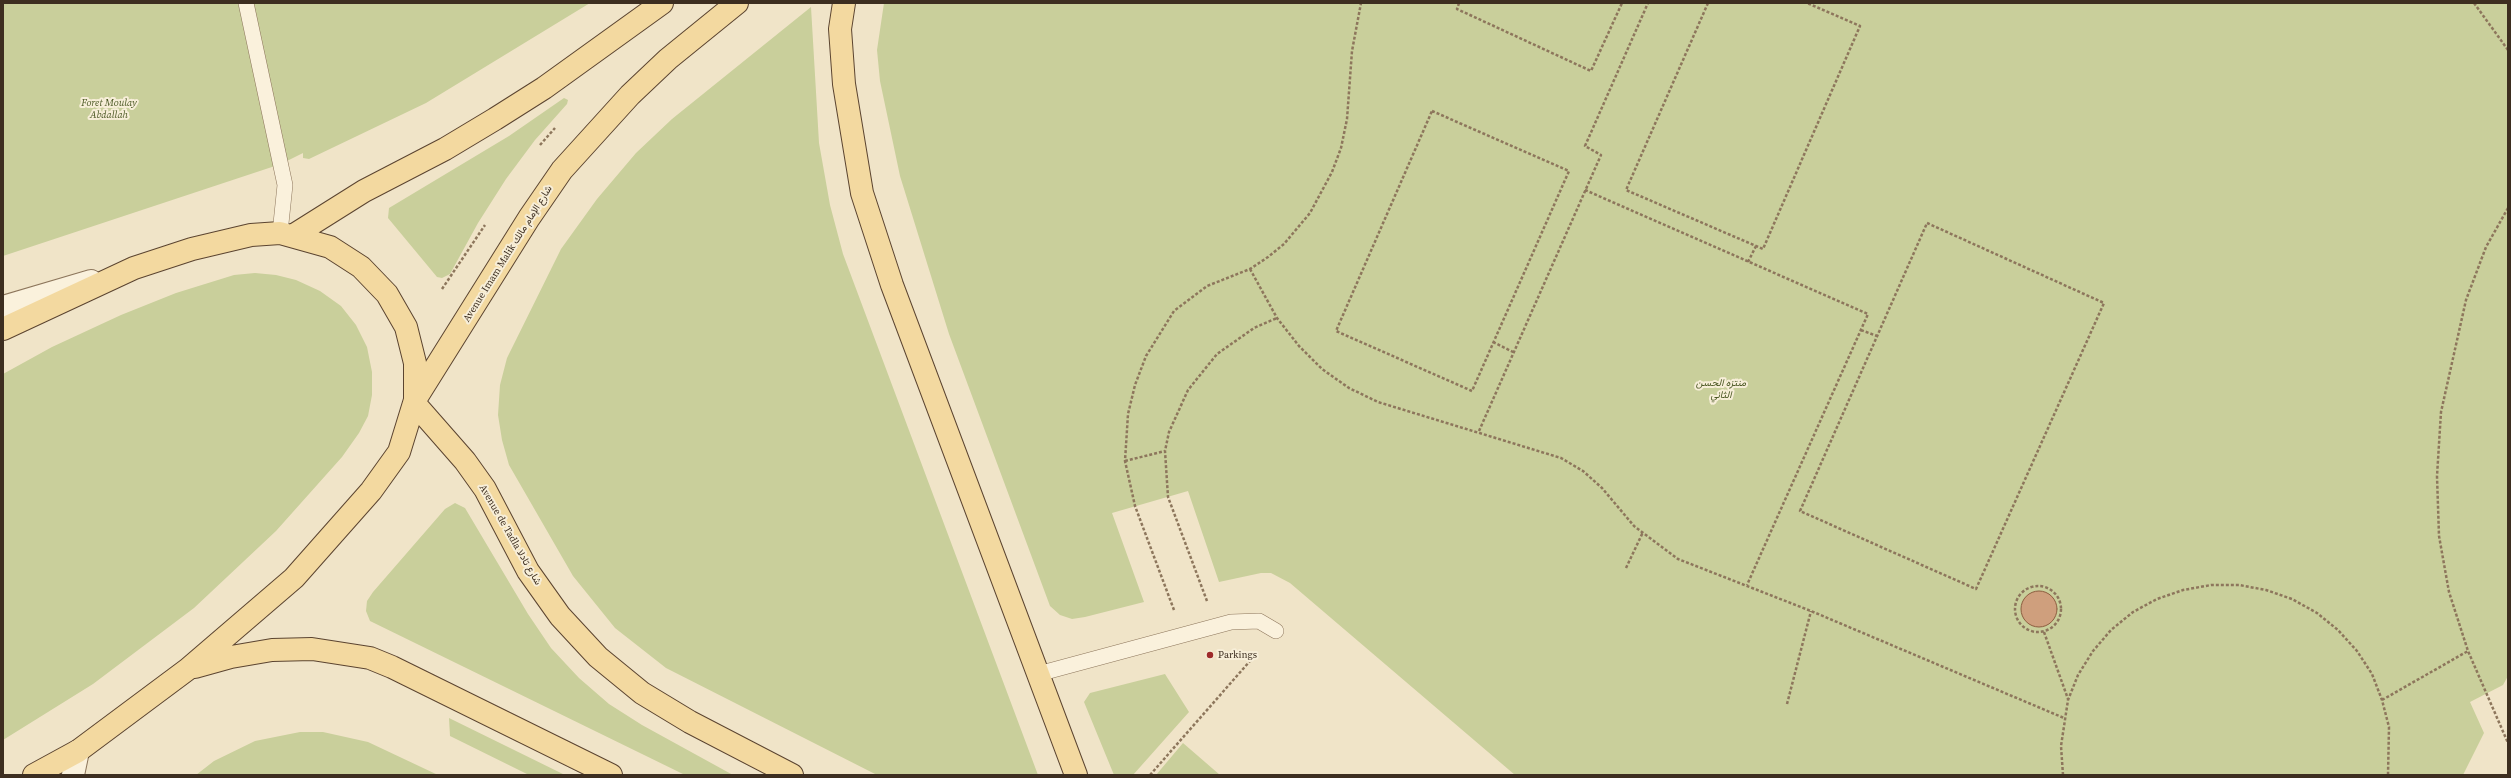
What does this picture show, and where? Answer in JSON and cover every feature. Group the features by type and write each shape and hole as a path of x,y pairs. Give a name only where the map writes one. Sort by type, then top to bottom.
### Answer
{"main road":[{"path":"287,234 364,191 445,149 495,119 544,88 662,3"},
{"name":"Avenue Imam Malik شارع الإمام مالك","path":"415,402 529,218 562,170 636,90 668,59 737,3"},
{"path":"844,3 840,29 844,84 862,193 892,285 1076,775"},
{"path":"3,329 134,268 192,249 251,235 287,234 330,247 361,267 387,294 406,327 415,363 415,402 399,452 371,491 294,578 188,669 78,751 34,775"},
{"name":"Avenue de Tadla شارع تادلا","path":"415,402 465,461 485,489 528,571 560,616 598,657 642,693 690,722 792,775"},
{"path":"188,669 231,657 272,650 312,649 370,658 392,667 611,775"}],"street":[{"path":"3,307 134,268"},
{"path":"73,775 78,751"}],"lane":[{"path":"246,3 285,184 287,234"},
{"path":"1038,674 1183,634 1245,620 1259,621 1276,631"}],"path":[{"path":"1183,634 1136,506 1125,461 1128,414 1135,385 1146,356 1160,330 1174,311 1191,296 1225,277 1250,269 1279,248 1298,229 1310,213 1332,172 1341,148 1347,119 1352,50 1361,3"},
{"path":"1460,3 1456,9 1591,71 1622,3"},
{"path":"1479,431 1601,155 1585,146 1648,3"},
{"path":"1708,3 1626,190 1763,249 1860,26 1807,3"},
{"path":"2474,3 2508,50"},
{"path":"1432,111 1569,171 1493,342 1472,391 1336,331 1432,111"},
{"path":"539,146 559,124"},
{"path":"1585,190 1868,314 1747,585"},
{"path":"2508,208 2486,247 2466,300 2441,412 2437,476 2439,536 2449,592 2468,651 2508,743"},
{"path":"442,289 487,223"},
{"path":"1926,223 2104,303 1976,589 1800,511 1877,336 1926,223"},
{"path":"1748,262 1756,246"},
{"path":"1250,269 1277,318 1299,346 1322,369 1349,388 1378,402 1537,449 1567,461 1583,471 1602,488 1643,532 1678,559 1698,569 1747,585 1811,611 2064,718"},
{"path":"1216,626 1168,497 1165,451 1177,410 1202,371 1235,340 1277,318"},
{"path":"1861,330 1877,336"},
{"path":"1493,342 1513,352"},
{"path":"1125,461 1165,451"},
{"path":"1626,568 1643,532"},
{"path":"2037,585 2046,586 2055,592 2062,610 2059,620 2053,627 2044,632 2035,632 2025,629 2014,612 2015,602 2020,593 2027,588 2037,585"},
{"path":"2063,775 2061,746 2064,718 2068,700 2078,674 2093,651 2111,630 2133,612 2157,599 2184,590 2211,585 2232,585 2266,590 2292,599 2317,613 2338,630 2357,651 2372,674 2382,700 2389,728 2388,775"},
{"path":"1787,704 1811,611"},
{"path":"1150,775 1276,631"},
{"path":"2044,632 2068,700"},
{"path":"2382,700 2468,651"}],"green space":[{"name":"Foret Moulay Abdallah","path":"3,3 590,3 426,103 309,159 303,158 303,153 281,164 3,256"},
{"name":"منتزه الحسن الثاني","path":"884,3 2508,3 2508,676 2503,685 2470,702 2484,733 2463,775 1515,775 1290,583 1271,573 1261,573 1219,582 1188,491 1112,513 1144,602 1085,617 1072,619 1060,615 1050,606 949,334 900,176 880,81 877,50"},
{"path":"811,7 819,143 830,205 843,254 1038,775 877,775 666,668 615,628 573,576 509,465 502,440 498,415 500,385 507,358 561,249 597,199 636,153 672,119"},
{"path":"564,98 568,100 567,104 535,140 506,179 478,223 450,274 442,278 437,277 388,218 389,208 509,136"},
{"path":"255,273 276,275 296,280 320,291 341,306 356,325 367,347 372,372 372,395 368,416 359,433 342,457 276,531 194,608 93,684 3,740 3,374 52,347 121,315 176,293 234,275"},
{"path":"455,503 465,508 528,614 551,648 579,678 609,704 642,725 733,775 685,775 370,621 366,611 367,601 373,592 445,509"},
{"path":"1165,674 1189,712 1133,775 1114,775 1084,702 1090,693"},
{"path":"449,718 565,775 529,775 450,736"},
{"path":"300,732 323,732 368,742 438,775 196,775 214,761 255,741"},
{"path":"1183,743 1220,775 1156,775"}],"building":[{"path":"2042,591 2052,596 2056,602 2056,616 2052,622 2046,626 2036,627 2026,622 2022,616 2021,606 2026,596 2032,592"}],"place":[{"name":"Parkings","path":"1210,655"}]}
